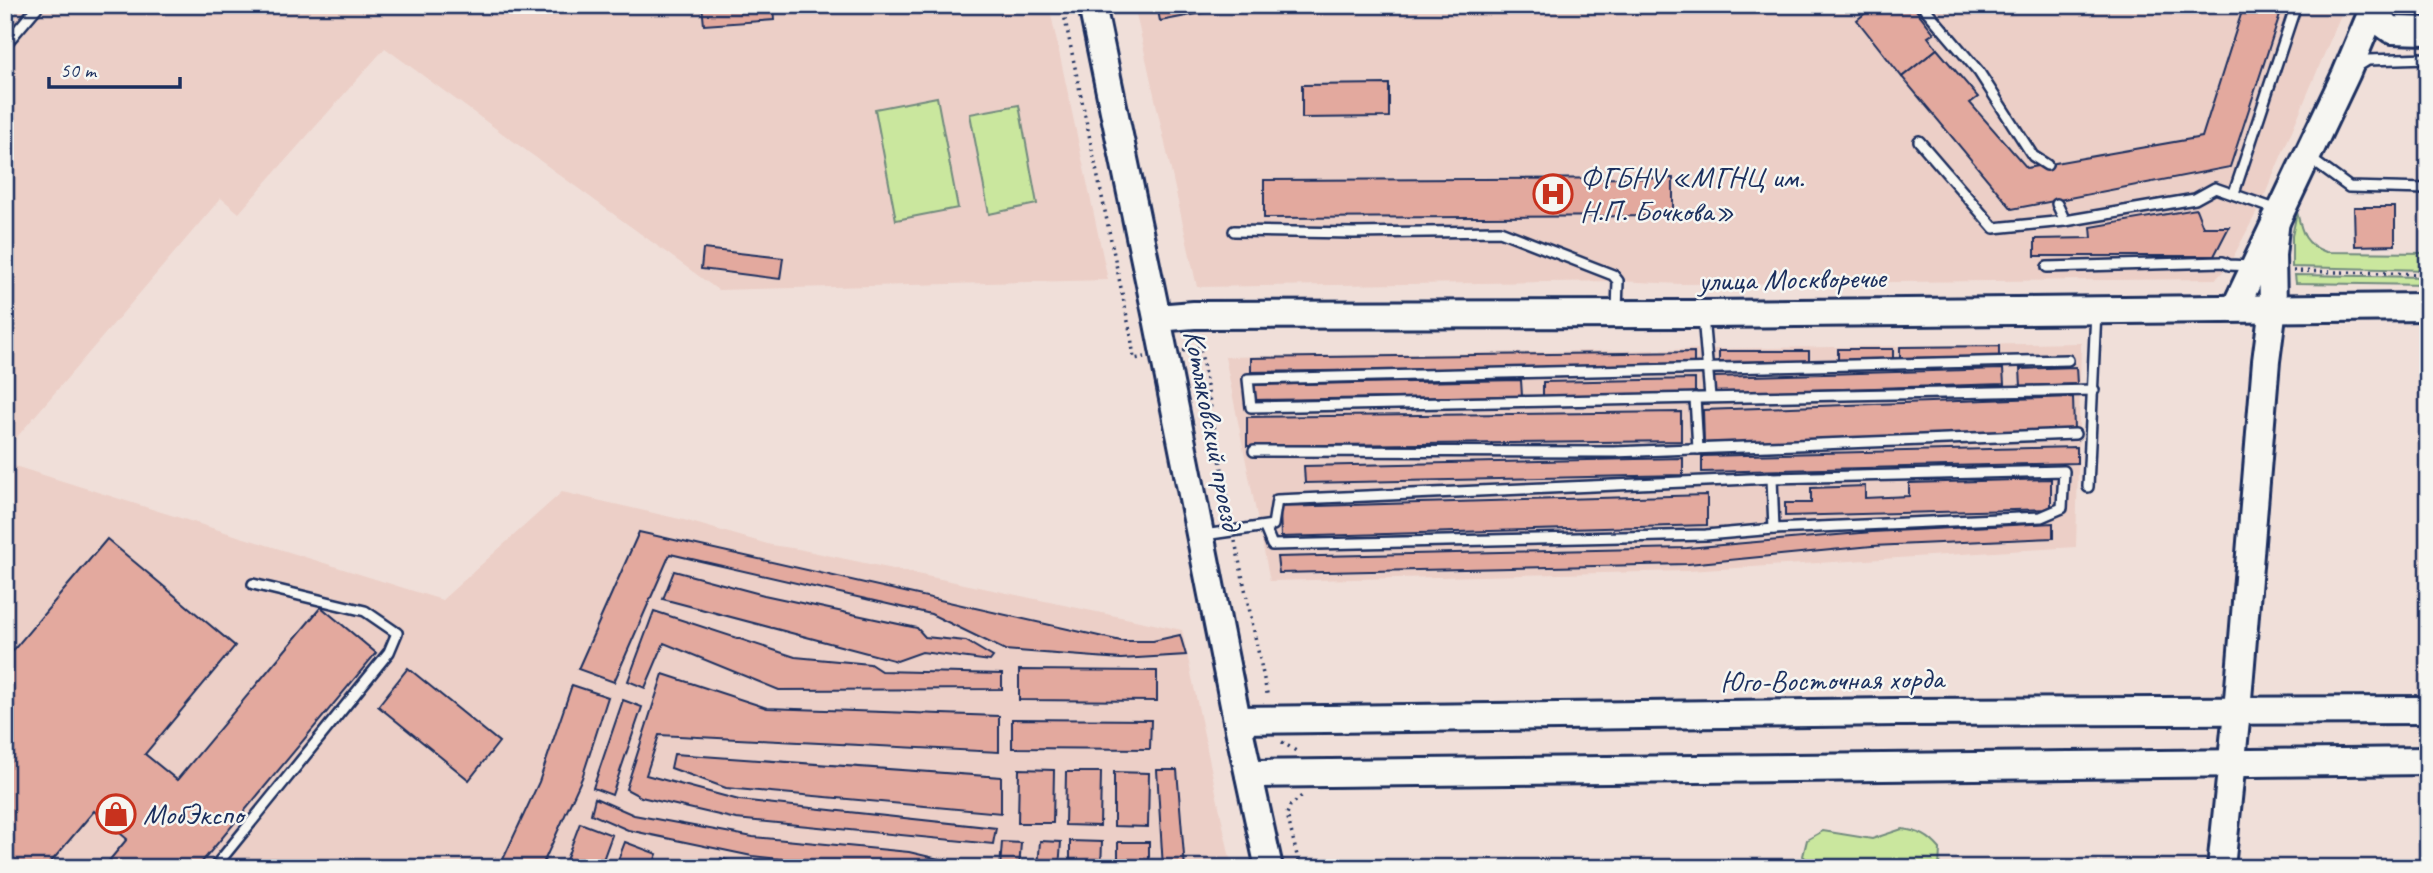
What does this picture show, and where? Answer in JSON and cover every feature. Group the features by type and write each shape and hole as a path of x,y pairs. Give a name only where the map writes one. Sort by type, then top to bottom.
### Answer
{"main road":[{"name":"Котляковский проезд","path":"1092,5 1269,868"},
{"path":"2235,308 2346,74 2373,10 2392,30 2428,31"},
{"path":"2221,868 2273,307 2272,255 2278,215"},
{"name":"улица Москворечье","path":"1157,318 1208,315 1703,314 2428,307"},
{"name":"Юго-Восточная хорда","path":"1237,720 1912,712 2428,710"},
{"path":"1248,774 2428,761"}],"lane":[{"path":"5,45 39,5"},
{"path":"1922,5 1979,72 2033,156 2047,165"},
{"path":"2234,193 2296,5"},
{"path":"2346,74 2368,60 2428,58"},
{"path":"1919,141 1994,228 2065,221 2195,199 2215,188 2234,193 2278,215"},
{"path":"2307,156 2349,187 2428,189"},
{"path":"2057,204 2065,221"},
{"path":"1234,231 1500,231 1613,275 1618,281 1617,313"},
{"path":"2047,267 2223,262 2254,266"},
{"path":"2088,486 2096,309"},
{"path":"1703,314 1710,397"},
{"path":"2068,360 1248,379 1251,407 2094,390"},
{"path":"1695,398 1698,449"},
{"path":"1254,451 1614,452 2075,434"},
{"path":"1200,536 1273,525 1277,500 1772,478 2064,471 2062,508 2041,517 1774,529 1706,535 1272,545 1265,528"},
{"path":"1772,478 1774,529"},
{"path":"214,868 389,653 397,633 365,611 253,584"}],"path":[{"path":"2293,271 2428,274"},
{"path":"1278,739 1301,754"},
{"path":"1300,868 1287,814 1290,806 1305,794"},
{"path":"1283,840 1293,838"}],"shaded area":[{"path":"5,5 1049,5 1108,280 718,290 385,48 239,213 221,198 5,451"},
{"path":"1134,5 2345,5 2261,204 2229,265 2216,279 1680,284 1618,281 1197,287"},
{"path":"2081,343 2076,547 1688,571 1270,581 1225,357"},
{"path":"5,463 442,600 562,492 684,520 771,545 1182,630 1232,868 5,868"}],"green space":[{"path":"937,97 958,208 896,220 875,109"},
{"path":"1019,105 1037,204 989,214 970,114"},
{"path":"2297,212 2305,237 2319,249 2326,252 2428,253 2428,270 2292,267 2292,236"},
{"path":"2295,275 2428,277 2428,285 2296,283"},
{"path":"1902,829 1928,837 1936,844 1940,849 1939,868 1816,868 1803,856 1807,840 1823,831 1872,839"}],"building":[{"path":"702,5 773,5 774,20 704,25"},
{"path":"1157,5 1244,5 1160,21"},
{"path":"1875,5 1912,5 1934,33 1928,37 1937,49 1902,77 1857,20"},
{"path":"2244,5 2283,5 2230,167 2012,209 1902,77 1937,49 1978,97 1970,103 2027,168 2202,137"},
{"path":"1389,84 1389,117 1302,118 1302,85"},
{"path":"1673,178 1673,216 1264,218 1264,180"},
{"path":"2354,207 2395,207 2395,245 2355,246"},
{"path":"2196,209 2203,227 2229,227 2214,256 2035,256 2035,239 2092,238 2091,227"},
{"path":"703,249 783,258 780,279 701,269"},
{"path":"1999,346 1999,357 1900,358 1900,347"},
{"path":"1838,349 1893,349 1893,360 1838,360"},
{"path":"1719,351 1809,351 1809,361 1719,362"},
{"path":"1694,352 1694,366 1251,372 1251,358"},
{"path":"2076,367 2077,384 2021,386 2020,369"},
{"path":"2003,369 2004,384 1714,393 1714,377"},
{"path":"1695,379 1695,394 1543,396 1543,382"},
{"path":"1521,380 1522,396 1254,400 1254,385"},
{"path":"2073,397 2074,430 1704,443 1703,410"},
{"path":"1681,412 1681,441 1247,446 1247,417"},
{"path":"2077,447 2077,463 1702,472 1702,456"},
{"path":"1683,458 1683,475 1305,483 1304,466"},
{"path":"2051,479 2051,509 1785,516 1785,503 1811,503 1811,488 1865,486 1865,498 1909,496 1909,483"},
{"path":"1707,495 1707,525 1281,537 1280,507"},
{"path":"2053,523 2053,538 1872,546 1688,564 1279,573 1277,557 1687,548 1872,532"},
{"path":"639,532 1121,641 1153,641 1180,635 1186,655 1121,659 1005,650 931,614 670,554 614,682 578,669"},
{"path":"107,539 235,646 145,754 177,780 321,607 376,653 197,868 103,868 127,839 94,811 46,868 5,868 5,660"},
{"path":"674,571 764,595 917,628 925,637 966,641 993,657 990,661 922,652 897,661 663,599"},
{"path":"654,611 795,657 870,664 881,671 1002,674 1002,689 779,690 664,643 645,688 628,681"},
{"path":"408,668 499,742 469,780 378,706"},
{"path":"1019,670 1157,671 1157,701 1019,700"},
{"path":"663,674 767,708 999,716 999,752 659,735 646,775 739,800 996,828 993,844 736,819 641,797 626,789"},
{"path":"572,685 608,697 582,778 541,868 499,868 539,782"},
{"path":"623,700 642,707 612,795 593,788"},
{"path":"1012,719 1151,720 1150,749 1012,748"},
{"path":"674,754 1001,777 1001,813 726,788 671,768"},
{"path":"1019,769 1054,770 1053,823 1018,823"},
{"path":"1157,770 1177,770 1185,868 1163,868"},
{"path":"1066,772 1101,772 1100,826 1065,825"},
{"path":"1114,772 1149,773 1148,827 1114,826"},
{"path":"595,798 634,815 753,837 909,852 977,868 862,868 752,856 628,830 591,814"},
{"path":"580,823 612,835 600,868 563,868"},
{"path":"1040,841 1061,842 1059,868 1038,868"},
{"path":"1070,841 1102,842 1101,868 1070,868"},
{"path":"625,842 657,854 652,868 615,868"},
{"path":"1002,842 1021,843 1019,868 1000,868"},
{"path":"1118,842 1149,842 1149,868 1118,868"},
{"path":"721,858 746,868 717,868"},
{"path":"668,861 685,868 665,868"}],"place":[{"name":"ФГБНУ «МГНЦ им. Н.П. Бочкова»","path":"1553,194"},
{"name":"МобЭкспо","path":"116,814"}]}
